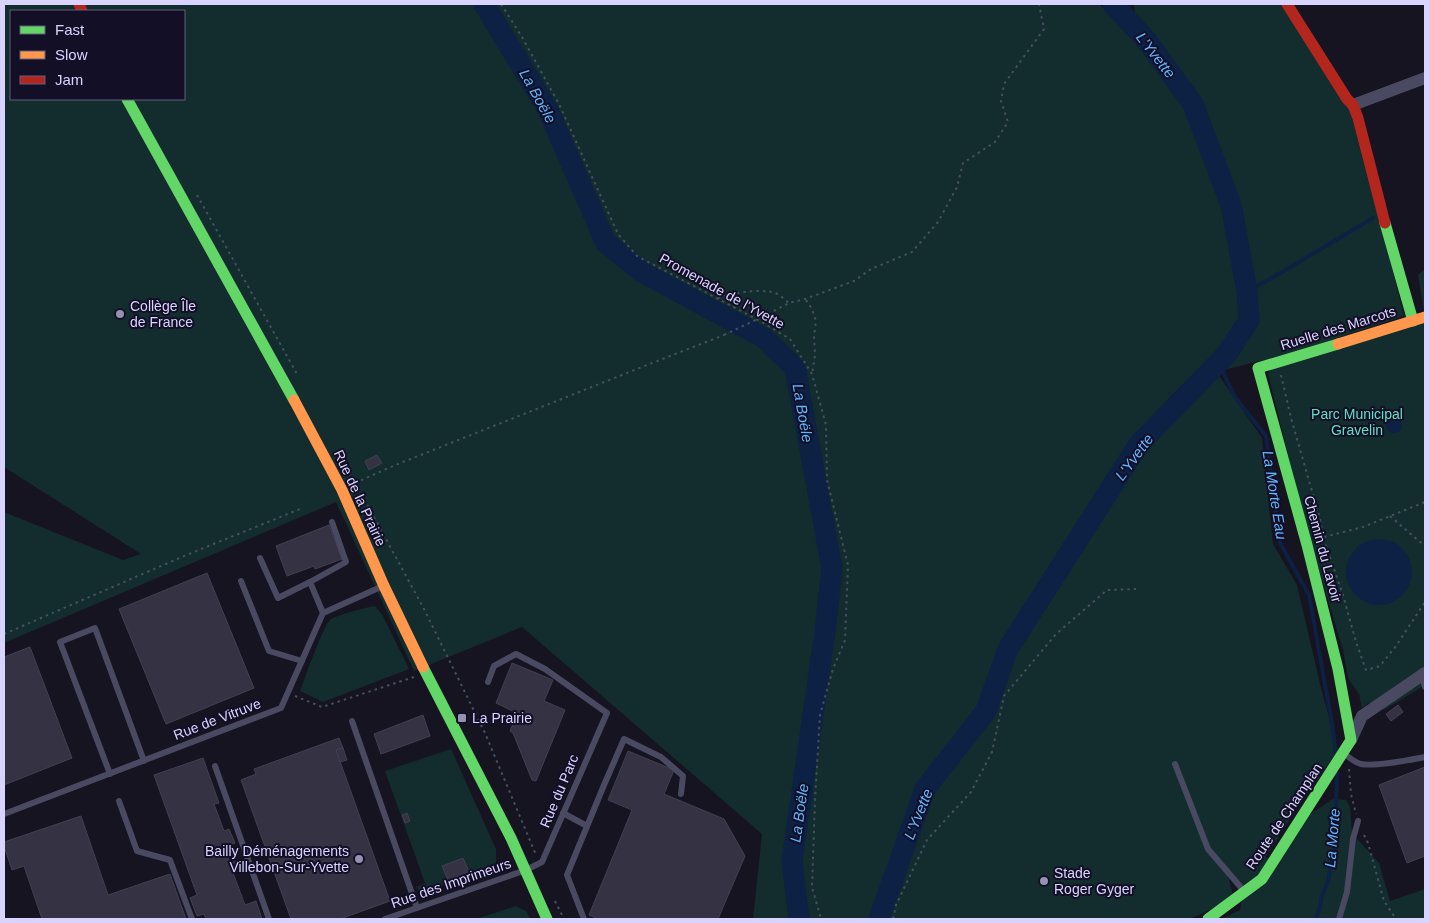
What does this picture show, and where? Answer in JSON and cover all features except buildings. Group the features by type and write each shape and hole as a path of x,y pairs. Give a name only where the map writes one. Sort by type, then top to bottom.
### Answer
{"street":[{"path":"1287,4 1352,105 1358,118 1413,321"},
{"path":"1352,105 1425,78"},
{"name":"Rue de la Prairie","path":"128,100 342,490 384,586 526,870 547,919"},
{"name":"Ruelle des Marcots","path":"1258,368 1425,318"},
{"name":"Chemin du Lavoir","path":"1258,368 1322,602 1338,669 1351,740"},
{"path":"1351,740 1362,716 1424,679"},
{"name":"Route de Champlan","path":"1208,919 1262,879 1351,740"}],"lane":[{"path":"260,558 278,598 346,562 332,522"},
{"path":"241,581 269,650 302,661"},
{"path":"310,582 323,613 384,586"},
{"name":"Rue de Vitruve","path":"4,814 281,708 323,613"},
{"path":"110,774 60,642 95,628 144,761"},
{"name":"Rue du Parc","path":"488,682 494,666 516,654 545,669 607,713 542,862 526,870"},
{"path":"352,721 417,908"},
{"path":"584,919 567,875 624,739 661,757 682,776 681,794"},
{"path":"1343,754 1361,764 1383,764 1425,757"},
{"path":"1175,764 1208,849 1245,892"},
{"path":"214,766 269,919"},
{"path":"119,801 138,851 170,860 192,919"},
{"path":"563,814 587,826"},
{"path":"1339,919 1347,892 1353,839 1358,821"},
{"name":"Rue des Imprimeurs","path":"385,919 526,870"}],"path":[{"name":"Promenade de l'Yvette","path":"501,4 522,37 559,104 618,234 637,256 718,298 790,339 812,374 826,424 827,480 848,565 845,640 833,669 820,715 812,887 822,919"},
{"path":"359,482 393,466 724,336 789,303 854,281 871,269 912,252 938,222 957,187 963,163 995,142 1008,122 1001,101 1004,84 1044,29 1039,4"},
{"path":"718,298 731,294 773,292 789,303"},
{"path":"805,299 812,309 816,321 814,336 815,355 812,374"},
{"path":"1278,362 1291,418 1320,519 1323,537 1366,670 1380,666 1396,646 1425,602"},
{"path":"1323,537 1363,527 1425,502"},
{"path":"4,634 184,556 300,509"},
{"path":"1390,516 1420,542 1425,544"},
{"path":"892,919 896,905 927,840 971,792 992,752 1004,696 1056,634 1107,590 1136,589"},
{"path":"288,693 322,707 426,673"}],"green space":[{"path":"4,4 1099,4 1119,23 1186,107 1231,233 1242,289 1243,306 1239,321 1221,347 1168,399 1179,411 1218,374 1262,438 1273,544 1297,585 1321,688 1338,750 1265,858 1275,857 1291,827 1333,799 1346,800 1350,807 1352,833 1379,863 1390,901 1425,889 1425,919 1221,919 1240,910 1242,898 1228,876 1234,899 1190,919 753,919 762,834 522,627 414,671 336,502 4,643 4,512 123,560 141,554 4,467"},
{"path":"1134,4 1285,4 1357,122 1404,316 1286,355 1227,369 1224,364 1255,320 1231,205 1193,104 1147,41 1137,31"},
{"name":"Parc Municipal Gravelin","path":"1425,269 1425,685 1384,710 1368,703 1362,708 1359,694 1348,678 1343,650 1305,524 1268,374 1272,366 1424,313 1418,275"},
{"path":"375,606 383,616 409,669 323,702 300,691 319,641 331,619 352,611"},
{"path":"451,749 496,849 496,867 421,893 416,887 425,883 385,771"},
{"path":"516,906 526,911 530,919 476,919"}],"water":[{"path":"1394,417 1402,425 1394,433 1386,425"},
{"path":"1379,539 1391,542 1402,549 1409,560 1412,572 1409,584 1402,595 1391,602 1379,605 1367,602 1356,595 1349,584 1346,572 1349,560 1356,549 1367,542"}],"waterway":[{"name":"La Boële","path":"484,4 548,110 606,243 642,272 764,338 795,368 832,568 825,632 792,861 799,919"},
{"name":"L'Yvette","path":"879,919 925,789 986,711 1008,649 1139,444 1227,354 1249,320 1247,291 1231,205 1193,104 1147,41 1113,4"},
{"path":"1247,291 1373,218"},
{"name":"La Morte Eau","path":"1218,362 1235,397 1266,436 1280,543 1309,595 1336,755"},
{"name":"La Morte","path":"1316,919 1321,898 1328,881 1335,842 1337,774"}],"traffic: fast":[{"path":"128,100 294,400"},
{"path":"1385,223 1413,321"},
{"path":"1208,919 1262,879 1351,740 1338,669 1307,545 1258,368 1338,344"},
{"path":"423,667 511,838 547,919"}],"traffic: slow":[{"path":"1338,344 1425,317"},
{"path":"294,400 342,490 384,586 423,667"}],"traffic: jam":[{"path":"79,4 82,10"},
{"path":"1287,4 1347,99 1353,105 1385,223"}],"place":[{"name":"Collège Île de France","path":"120,314"},
{"name":"La Prairie","path":"462,718"},
{"name":"Bailly Déménagements Villebon-Sur-Yvette","path":"359,859"},
{"name":"Stade Roger Gyger","path":"1044,881"}]}
